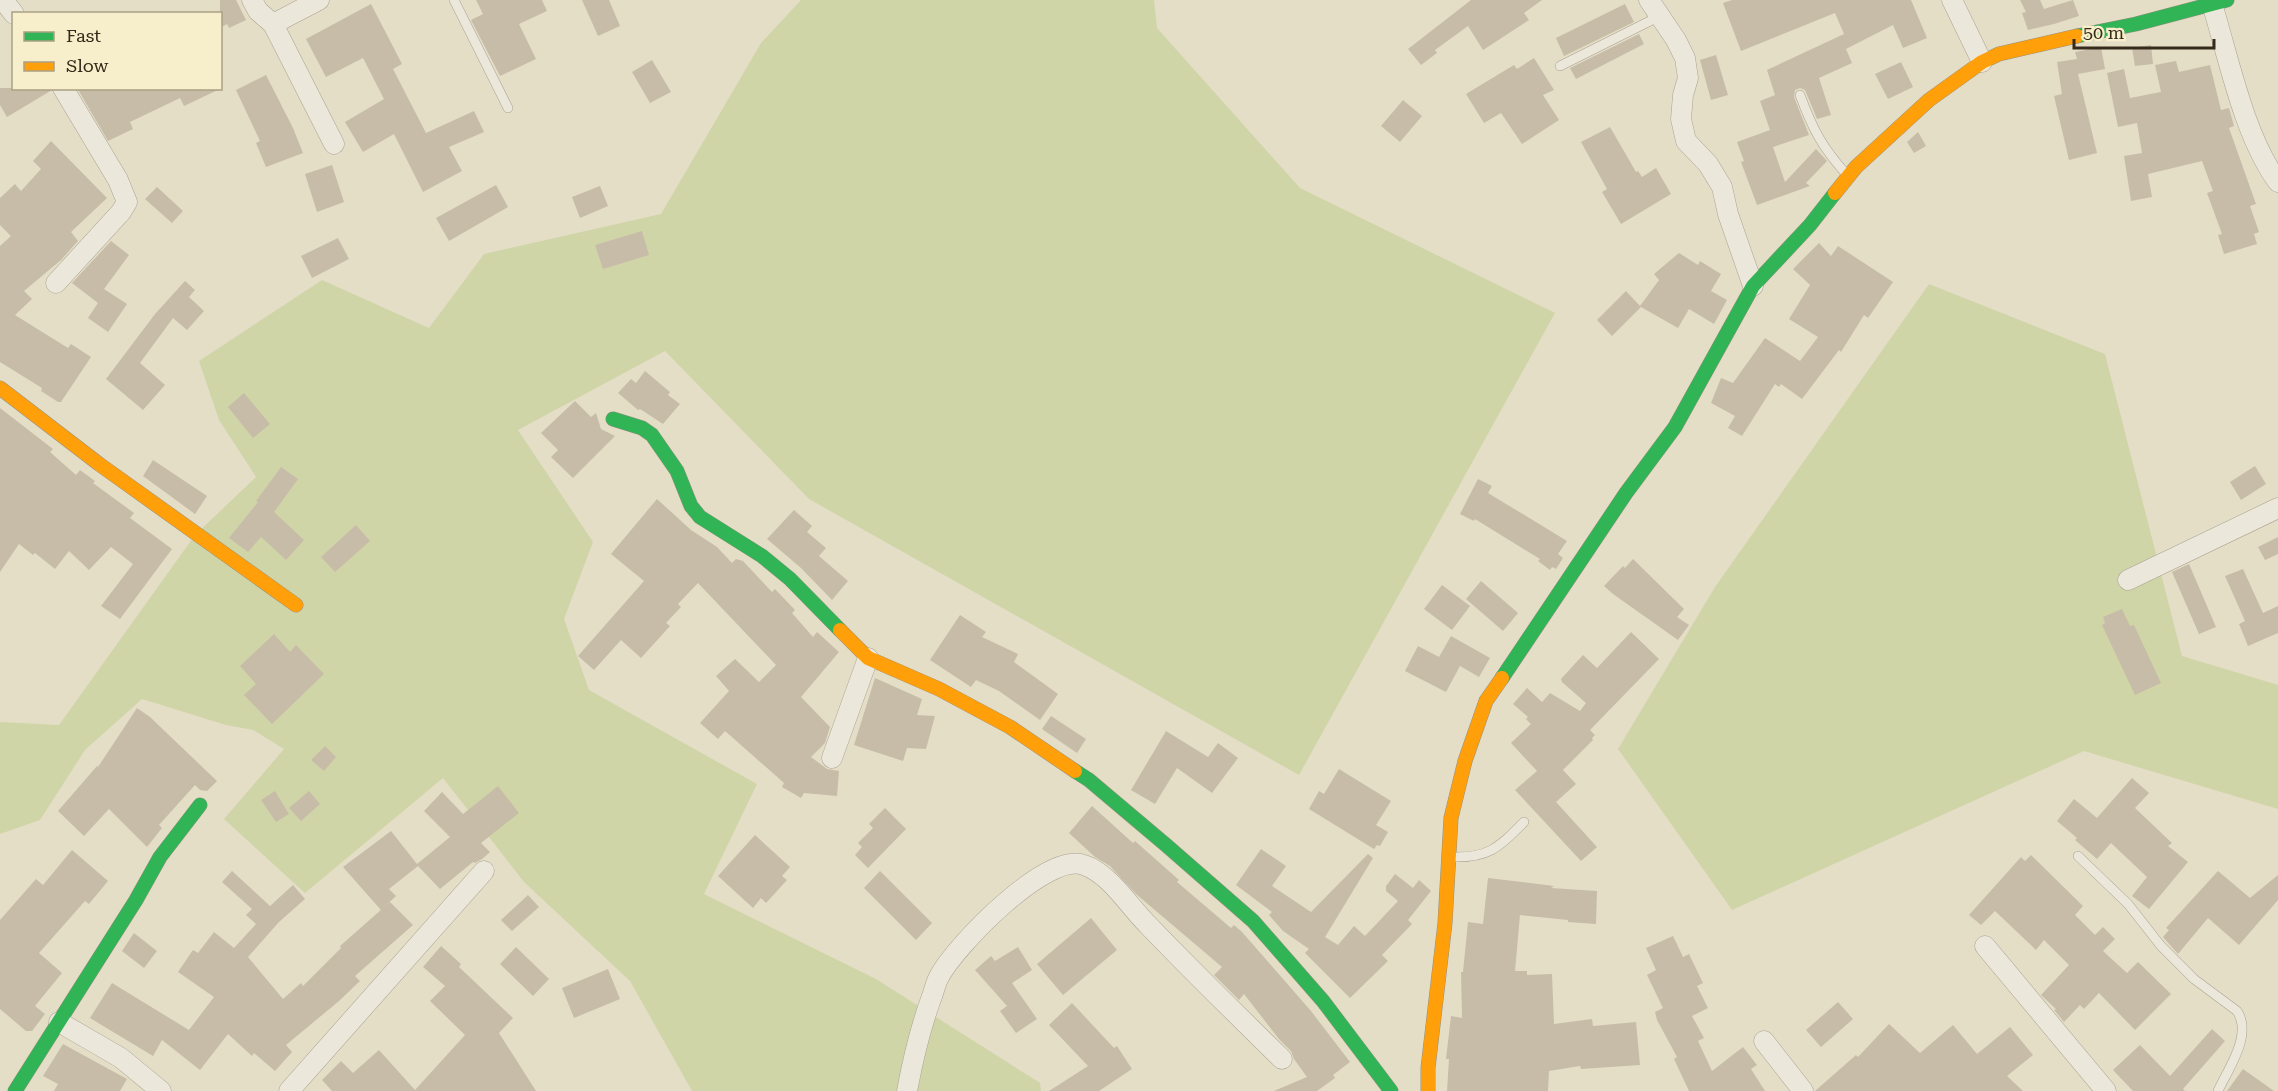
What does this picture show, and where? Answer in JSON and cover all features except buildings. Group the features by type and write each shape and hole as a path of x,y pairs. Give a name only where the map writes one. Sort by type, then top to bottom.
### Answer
{"street":[{"path":"3,0 12,12"},
{"path":"252,0 258,11 273,24 334,144"},
{"path":"273,24 319,0"},
{"path":"1952,0 1982,62"},
{"path":"1428,1091 1428,1068 1445,923 1451,818 1465,761 1486,701 1626,493 1675,427 1753,286 1810,225 1849,177 1929,100 1982,62 1999,54 2036,44 2136,24 2219,2 2251,132 2267,168 2278,181"},
{"path":"1654,8 1685,58 1688,78 1683,95 1682,119 1686,141 1708,164 1722,187 1728,214 1753,286"},
{"path":"56,283 121,212 127,202 118,180 64,90"},
{"path":"0,388 99,464 296,605"},
{"path":"613,419 642,428 652,435 677,471 691,506 700,517 737,542 752,548 790,579 868,658 939,688 1010,727 1089,780 1253,921 1323,1000 1391,1091"},
{"path":"2128,580 2278,508"},
{"path":"832,758 868,658"},
{"path":"15,1091 136,900 160,857 180,828 200,805"},
{"path":"907,1091 916,1047 939,977 962,946 1004,902 1033,881 1071,863 1086,865 1109,882 1185,963 1282,1059"},
{"path":"289,1091 484,871"},
{"path":"1985,946 2106,1091"},
{"path":"59,1022 121,1058 161,1091"},
{"path":"1764,1041 1803,1091"}],"lane":[{"path":"454,0 508,108"},
{"path":"1560,66 1654,8"},
{"path":"1800,95 1813,129 1849,177"},
{"path":"1448,857 1474,858 1502,844 1524,822"},
{"path":"2078,856 2128,904 2161,946 2194,979 2237,1011 2240,1016 2242,1028 2240,1043 2218,1091"}],"green space":[{"path":"801,0 1154,0 1157,28 1300,188 1555,313 1299,775 809,499 665,351 518,430 593,542 564,619 589,690 757,784 704,894 876,979 1040,1083 1041,1091 692,1091 630,981 524,882 443,778 305,893 224,819 284,749 253,730 226,725 142,699 85,750 40,820 0,834 0,722 59,725 195,535 256,477 219,420 199,361 322,280 429,328 484,254 661,214 761,43"},
{"path":"1929,284 2105,354 2182,656 2278,685 2278,809 2084,751 1732,910 1618,749 1715,587"}],"traffic: fast":[{"path":"2077,36 2136,24 2227,0"},
{"path":"1502,678 1626,493 1675,427 1753,286 1810,225 1835,193"},
{"path":"613,419 642,428 652,435 677,471 691,506 700,517 762,556 790,579 840,630"},
{"path":"1075,771 1089,780 1253,921 1323,1001 1391,1091"},
{"path":"15,1091 136,900 160,857 200,805"}],"traffic: slow":[{"path":"1835,193 1856,167 1929,100 1982,62 1999,54 2077,36"},
{"path":"0,388 99,464 296,605"},
{"path":"840,630 868,658 939,689 1010,727 1075,771"},
{"path":"1428,1091 1428,1068 1445,923 1451,818 1465,761 1486,701 1502,678"}]}
